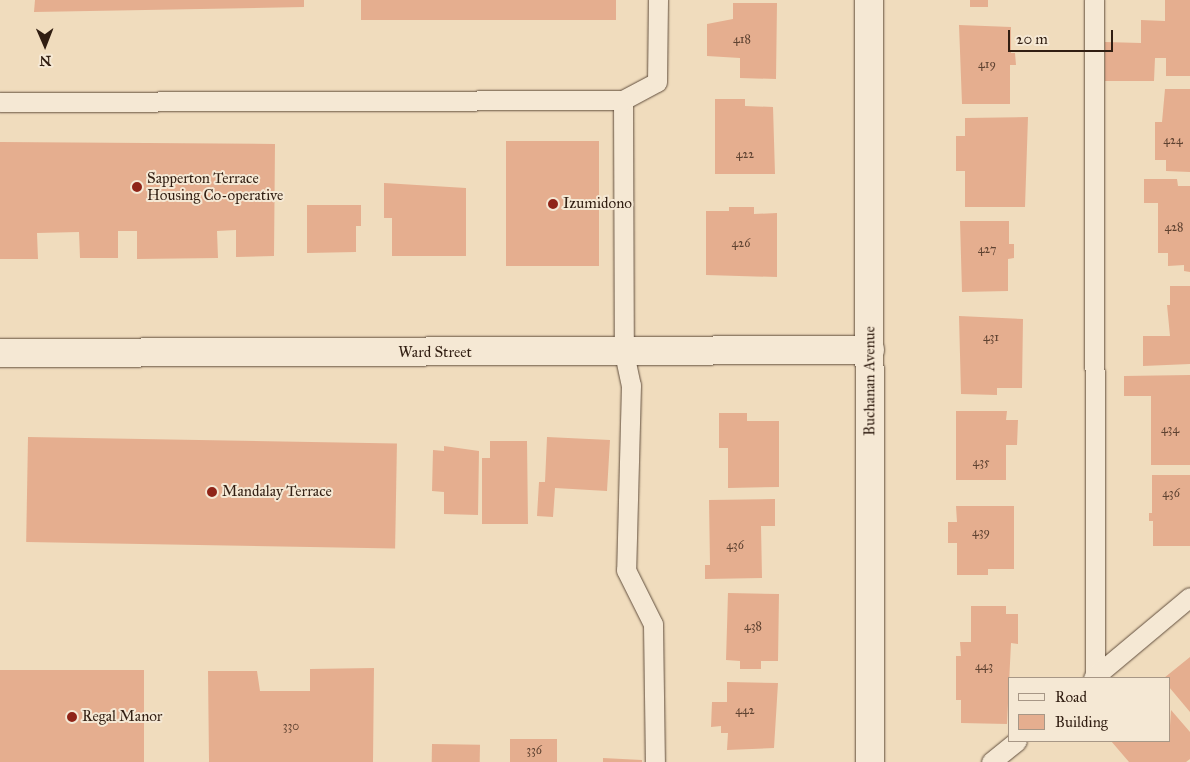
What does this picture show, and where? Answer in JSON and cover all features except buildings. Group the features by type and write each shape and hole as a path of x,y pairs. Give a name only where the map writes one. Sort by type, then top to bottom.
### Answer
{"street":[{"name":"Buchanan Avenue","path":"869,0 870,762"},
{"name":"Ward Street","path":"0,353 624,353 870,350"}],"lane":[{"path":"0,102 623,100 657,82 658,0"},
{"path":"1094,0 1094,677"},
{"path":"623,100 624,353 631,385 626,570 653,624 655,762"},
{"path":"1095,677 1190,597"},
{"path":"991,762 1016,742"}],"place":[{"name":"Sapperton Terrace Housing Co-operative","path":"137,187"},
{"name":"Izumidono","path":"553,204"},
{"name":"Mandalay Terrace","path":"212,492"},
{"name":"Regal Manor","path":"72,717"}]}
